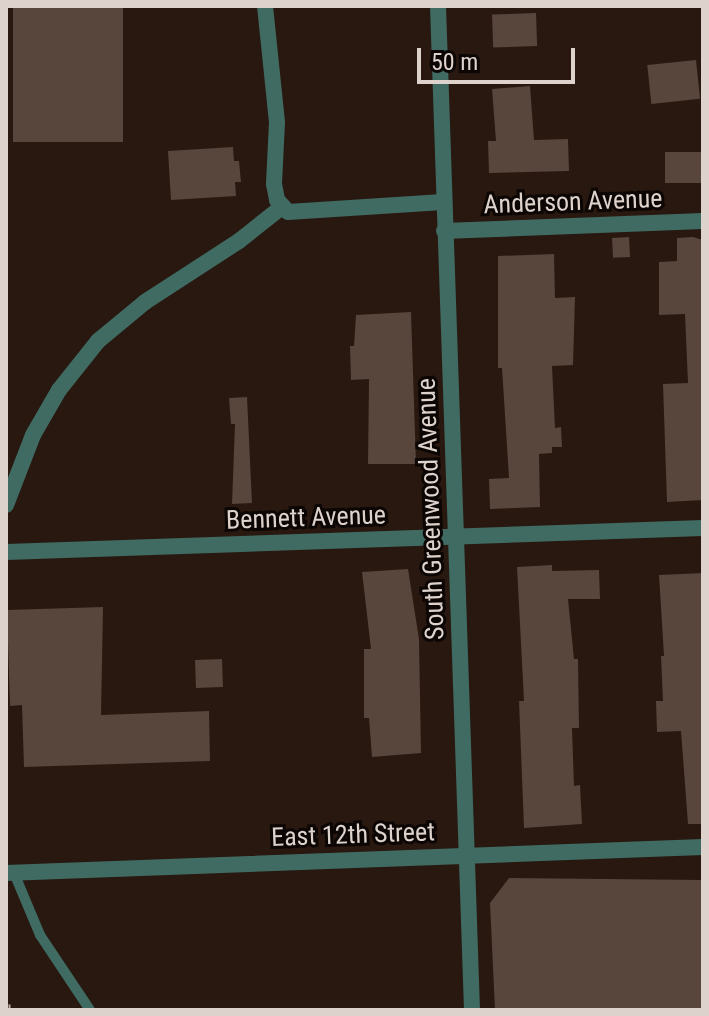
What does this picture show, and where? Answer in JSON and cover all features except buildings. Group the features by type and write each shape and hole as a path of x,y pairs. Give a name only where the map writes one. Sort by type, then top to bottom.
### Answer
{"street":[{"path":"265,6 277,122 274,184 277,200 288,212 443,202"},
{"name":"South Greenwood Avenue","path":"438,6 472,1010"},
{"path":"6,505 33,435 59,390 98,341 145,302 239,241 283,206"},
{"name":"Anderson Avenue","path":"444,231 703,221"},
{"name":"Bennett Avenue","path":"6,552 703,528"},
{"name":"East 12th Street","path":"10,873 703,847"}],"lane":[{"path":"10,873 40,935 90,1010"}],"railway":[{"path":"6,1004 6,1010"}]}
